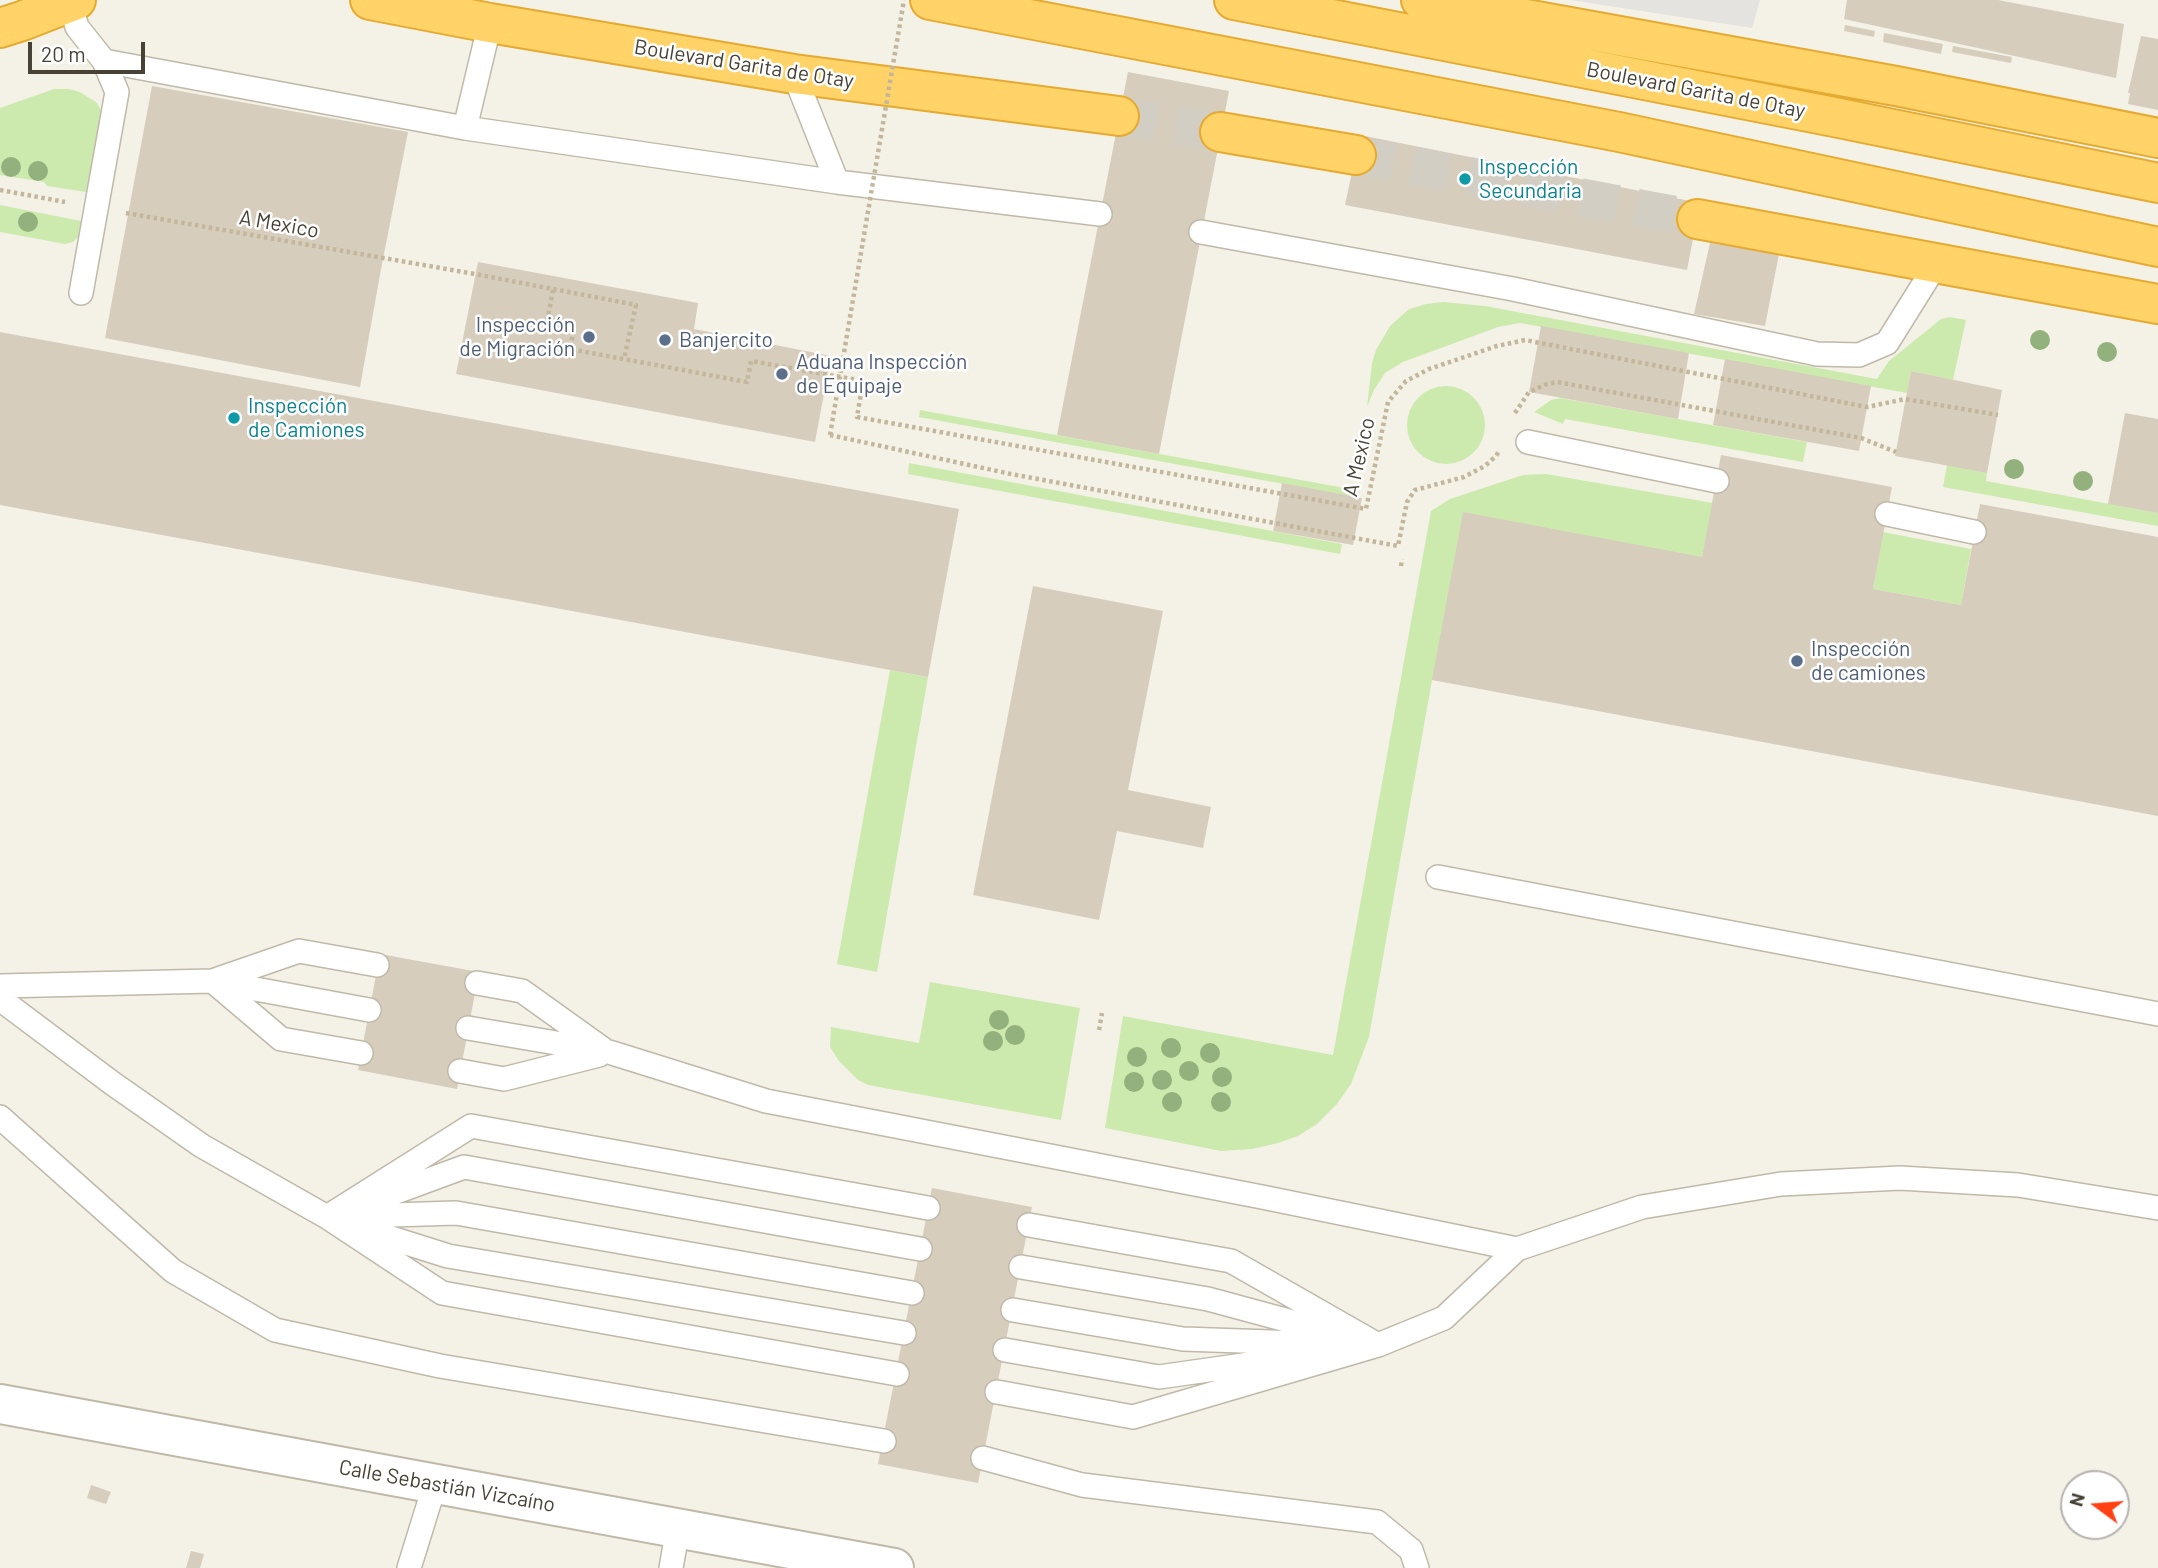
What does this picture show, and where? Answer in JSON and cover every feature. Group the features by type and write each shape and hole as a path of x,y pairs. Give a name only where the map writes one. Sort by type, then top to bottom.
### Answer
{"highway":[{"name":"Boulevard Garita de Otay","path":"370,0 794,74 1119,116"},
{"path":"930,0 1619,132 2158,247"},
{"name":"Boulevard Garita de Otay","path":"1234,0 1847,119 2158,183"},
{"path":"1421,0 1896,86 2158,138"},
{"path":"0,28 73,1"},
{"path":"1220,132 1356,155"},
{"path":"1697,219 2158,304"}],"street":[{"name":"Calle Sebastián Vizcaíno","path":"0,1404 894,1568"}],"lane":[{"path":"73,1 77,27 104,61 117,92 81,293"},
{"path":"465,128 490,23"},
{"path":"104,61 465,128 837,182 1100,214"},
{"path":"794,74 837,182"},
{"path":"1201,232 1513,289 1817,354 1859,355 1887,343 1937,263"},
{"path":"1528,442 1717,481"},
{"path":"1887,514 1974,532"},
{"path":"1438,877 2158,1014"},
{"path":"212,981 299,950 377,964"},
{"path":"212,981 281,1039 361,1053"},
{"path":"0,986 212,981 369,1010"},
{"path":"477,983 522,991 609,1052"},
{"path":"0,999 202,1146 327,1217 442,1293 897,1374"},
{"path":"468,1028 609,1052 766,1101 1249,1194 1517,1249"},
{"path":"460,1071 504,1079 609,1052"},
{"path":"0,1117 173,1272 275,1331 440,1366 884,1441"},
{"path":"327,1217 471,1126 928,1208"},
{"path":"327,1217 464,1167 920,1249"},
{"path":"997,1392 1133,1417 1378,1345 1444,1318 1517,1249 1642,1207 1781,1184 1926,1179 2018,1185 2158,1208"},
{"path":"327,1217 456,1213 912,1293"},
{"path":"327,1217 449,1256 904,1333"},
{"path":"1029,1225 1231,1261 1378,1345"},
{"path":"1021,1267 1208,1299 1378,1345"},
{"path":"1013,1310 1183,1339 1378,1345"},
{"path":"1005,1350 1159,1377 1378,1345"},
{"path":"983,1458 1082,1485 1377,1522 1411,1550 1417,1568"},
{"path":"409,1568 435,1484"},
{"path":"671,1568 678,1528"}],"path":[{"path":"904,0 830,435 1011,474 1398,546 1407,502 1415,490 1464,477 1485,466 1496,456 1503,443"},
{"name":"A Mexico","path":"0,190 636,305 624,359 747,382 751,361 863,381 857,417 1366,509 1388,402 1406,381 1429,369 1497,346 1525,340 1867,407 1905,399 1998,415"},
{"path":"553,290 547,321 574,327 570,349 624,359"},
{"path":"1512,418 1529,392 1547,384 1557,383 1861,438 1896,452"},
{"path":"1401,566 1402,559"},
{"path":"1099,1030 1102,1013"}],"green space":[{"path":"54,89 80,92 97,103 102,112 86,192 0,175 0,108"},
{"path":"0,205 81,221 78,237 65,244 0,232"},
{"path":"1443,302 1485,306 1877,379 1889,361 1941,319 1950,317 1966,320 1953,380 1911,371 1907,393 1520,323 1498,327 1403,362 1385,373 1367,407 1372,363 1390,326 1409,309"},
{"path":"1446,386 1461,389 1473,398 1482,410 1485,425 1482,440 1473,452 1461,461 1446,464 1431,461 1419,452 1410,440 1407,425 1410,410 1419,398 1431,389"},
{"path":"1560,398 1807,442 1803,462 1565,419 1563,424 1534,412 1551,400"},
{"path":"920,410 1350,489 1349,496 919,417"},
{"path":"909,463 1342,544 1340,554 908,474"},
{"path":"1947,465 1987,473 1986,481 2158,513 2158,526 1943,487"},
{"path":"1546,474 1713,503 1702,557 1432,680 1369,1037 1351,1084 1337,1104 1317,1124 1298,1136 1252,1149 1221,1151 1105,1128 1123,1016 1333,1055 1431,511 1450,499 1523,475"},
{"path":"1883,532 1971,549 1961,605 1873,589"},
{"path":"890,670 928,677 877,972 837,964"},
{"path":"930,982 1080,1008 1061,1120 868,1085 858,1080 839,1061 830,1047 831,1027 919,1043"}],"shaded area":[{"path":"1570,0 1760,0 1752,28"}],"building":[{"path":"1847,0 1998,0 2124,24 2116,78 1844,19"},
{"path":"1845,25 1875,31 1874,37 1844,31"},
{"path":"1884,33 1943,44 1941,54 1883,42"},
{"path":"2141,36 2158,39 2158,110 2128,104"},
{"path":"1953,46 2012,57 2011,63 1952,52"},
{"path":"1128,72 1229,91 1159,454 1057,435"},
{"path":"152,86 408,132 360,387 105,338"},
{"name":"Inspección Secundaria","path":"1360,135 1700,203 1687,270 1345,205"},
{"path":"1710,243 1779,254 1765,326 1694,314"},
{"path":"478,262 698,303 694,329 831,356 815,442 456,374"},
{"path":"1541,326 1689,353 1678,419 1529,392"},
{"name":"Inspección de Camiones","path":"0,332 959,509 928,677 0,505"},
{"path":"1725,359 1871,386 1859,451 1713,425"},
{"path":"1911,371 2002,390 1987,473 1895,456"},
{"path":"2125,413 2158,419 2158,513 2108,504"},
{"name":"Inspección de camiones","path":"1721,455 1892,487 1873,589 1961,605 1980,504 2158,537 2158,816 1432,680 1463,512 1702,557"},
{"path":"1282,483 1362,498 1353,545 1273,531"},
{"path":"1033,586 1163,611 1128,790 1211,807 1203,848 1117,831 1099,920 973,895"},
{"path":"380,954 479,972 457,1089 358,1070"},
{"path":"932,1188 1032,1207 978,1483 878,1464"},
{"path":"91,1485 111,1492 106,1504 87,1498"},
{"path":"191,1551 204,1554 200,1568 186,1568"}],"tunnel":[{"path":"1119,116 1220,132"},
{"path":"1356,155 1697,219"}],"place":[{"name":"Inspección Secundaria","path":"1465,179"},
{"name":"Inspección de Migración","path":"589,337"},
{"name":"Banjercito","path":"665,340"},
{"name":"Aduana Inspección de Equipaje","path":"782,374"},
{"name":"Inspección de Camiones","path":"234,418"},
{"name":"Inspección de camiones","path":"1797,661"}]}
